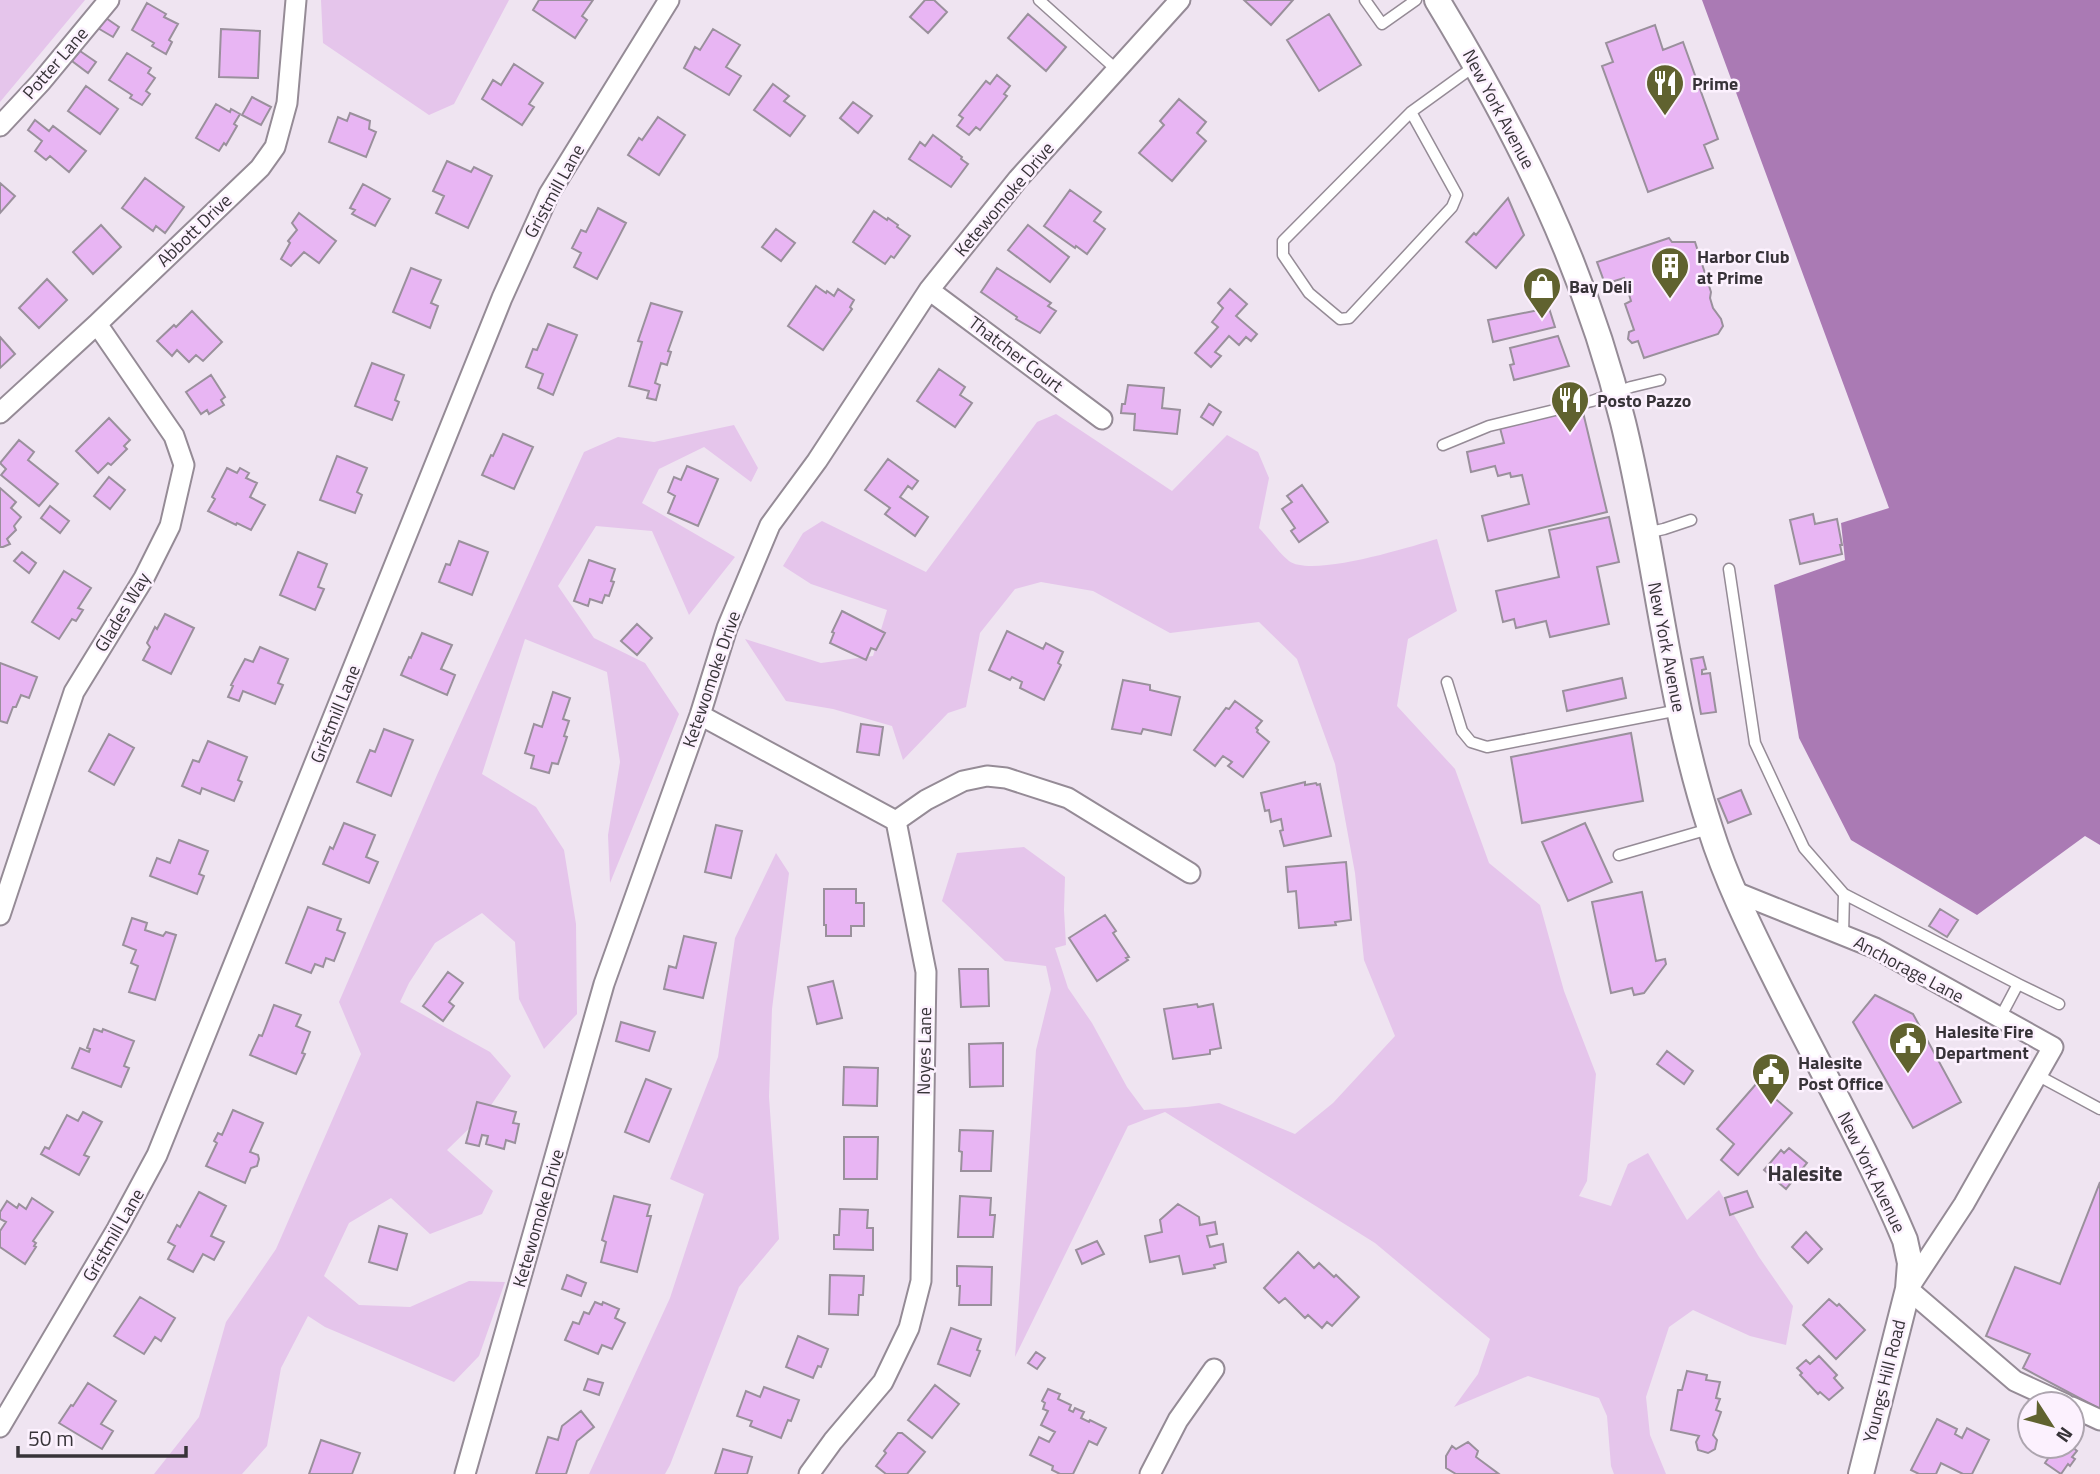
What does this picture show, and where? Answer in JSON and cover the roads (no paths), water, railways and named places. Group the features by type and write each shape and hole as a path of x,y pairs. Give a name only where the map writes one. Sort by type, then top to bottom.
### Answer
{"street":[{"name":"Potter Lane","path":"0,126 41,82 109,0"},
{"name":"Abbott Drive","path":"0,413 260,168 275,147 287,103 296,0"},
{"name":"Gristmill Lane","path":"0,1427 117,1229 157,1155 531,230 555,183 669,0"},
{"name":"Ketewomoke Drive","path":"465,1474 604,984 700,715 727,628 770,525 817,461 929,290 1018,179 1180,0"},
{"name":"New York Avenue","path":"1437,0 1476,65 1534,175 1593,317 1616,394 1679,710 1710,829 1733,891 1899,1226 1910,1263 1908,1289"},
{"name":"Thatcher Court","path":"929,290 1102,419"},
{"name":"Glades Way","path":"0,915 74,692 149,568 170,526 184,465 174,436 97,324"},
{"path":"700,715 896,821 926,800 963,781 987,776 1006,778 1068,799 1190,873"},
{"name":"Noyes Lane","path":"809,1474 883,1382 909,1328 921,1281 926,972 896,821"},
{"name":"Anchorage Lane","path":"1733,891 1875,948 2053,1047 1964,1204 1908,1289"},
{"path":"1908,1289 2015,1381 2035,1390"},
{"name":"Youngs Hill Road","path":"1861,1474 1908,1289"},
{"path":"1150,1474 1178,1420 1214,1369"}],"lane":[{"path":"1039,0 1117,69"},
{"path":"1365,0 1382,24 1416,0"},
{"path":"1412,112 1457,195 1452,207 1349,318 1340,319 1309,293 1283,255 1283,241 1412,112 1476,65"},
{"path":"1443,445 1489,426 1592,401 1660,380"},
{"path":"1645,533 1692,520"},
{"path":"1729,569 1755,743 1804,848 1844,894 2059,1004"},
{"path":"1447,682 1462,731 1471,742 1487,747 1679,710"},
{"path":"1619,855 1710,829"},
{"path":"1843,935 1844,894"},
{"path":"2000,1018 2018,984"},
{"path":"2037,1075 2100,1109"}],"place":[{"name":"Prime","path":"1665,117"},
{"name":"Harbor Club at Prime","path":"1670,300"},
{"name":"Bay Deli","path":"1542,320"},
{"name":"Posto Pazzo","path":"1570,434"},
{"name":"Halesite Fire Department","path":"1908,1075"},
{"name":"Halesite Post Office","path":"1771,1106"}],"district":[{"name":"Halesite","path":"1805,1173"}]}
